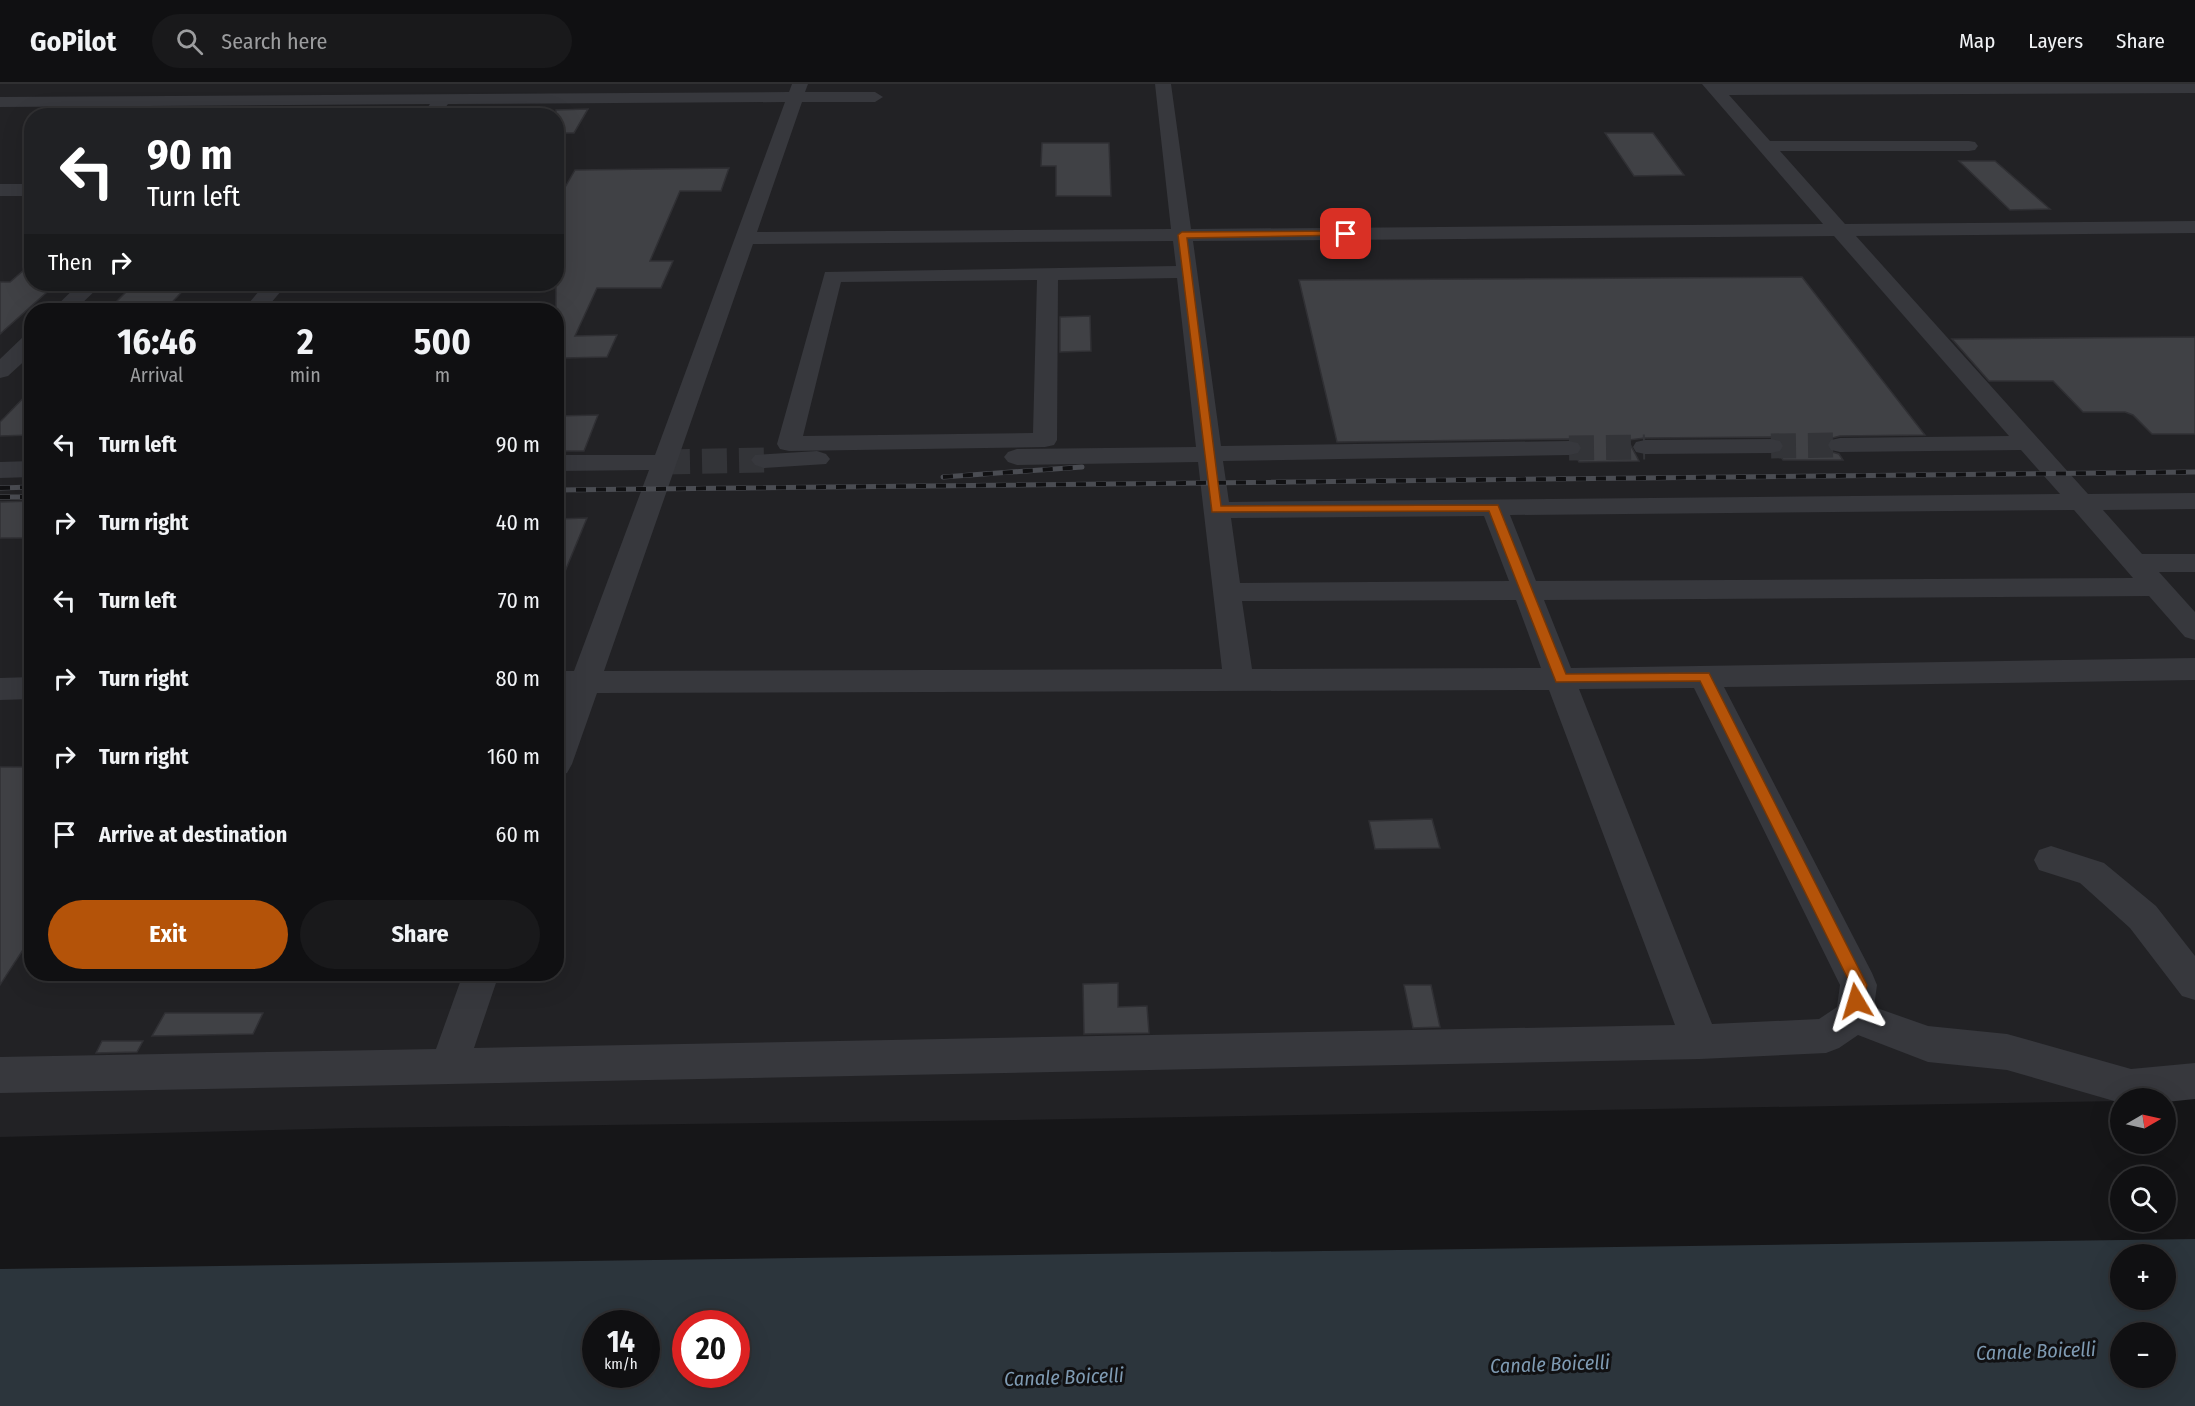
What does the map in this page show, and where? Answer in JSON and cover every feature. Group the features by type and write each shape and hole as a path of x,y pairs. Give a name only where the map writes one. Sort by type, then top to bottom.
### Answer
{"lane":[{"path":"85,101 107,84"},
{"path":"274,108 299,84"},
{"path":"1163,84 1238,680"},
{"path":"1713,87 2195,88"},
{"path":"1713,87 2195,630"},
{"path":"0,102 443,99 798,91 874,97"},
{"path":"564,742 798,91"},
{"path":"436,108 443,99"},
{"path":"1764,146 1969,146"},
{"path":"0,190 24,190"},
{"path":"745,238 2195,227"},
{"path":"1048,273 1045,440 789,444 832,276 1048,273 1186,272"},
{"path":"71,303 83,291"},
{"path":"260,303 270,291"},
{"path":"0,371 24,348"},
{"path":"1840,445 2028,443"},
{"path":"1645,447 1771,446"},
{"path":"764,460 1569,448"},
{"path":"564,463 665,462"},
{"path":"0,470 24,469"},
{"path":"1216,510 2195,501"},
{"path":"1494,507 1700,1042"},
{"path":"2135,563 2195,563"},
{"path":"1226,592 2157,587"},
{"path":"564,682 1561,679 2195,669"},
{"path":"0,1075 1700,1042 1826,1036 1854,1017 1859,985 1704,677"},
{"path":"0,689 24,688"},
{"path":"2051,860 2092,873 2143,916 2195,984"},
{"path":"448,1065 479,981"},
{"path":"1854,1017 1928,1044 2007,1052 2131,1087 2195,1081"}],"shaded area":[{"path":"0,84 2195,84 2195,1099 2176,1099 2176,1088 2110,1088 2110,1101 1015,1120 354,1128 0,1137"}],"water":[{"name":"Canale Boicelli","path":"2195,1239 2195,1406 0,1406 0,1269"}],"building":[{"path":"588,109 574,133 564,133 564,110"},
{"path":"1605,133 1653,133 1684,175 1634,176"},
{"path":"1042,143 1109,143 1111,196 1056,196 1056,166 1041,166"},
{"path":"1959,161 1995,161 2050,209 2010,210"},
{"path":"729,168 721,191 680,191 650,261 673,261 661,288 597,288 575,336 617,335 607,357 565,358 564,360 564,303 556,303 556,291 564,291 564,189 575,170"},
{"path":"24,270 24,291 48,291 35,303 24,303 24,313 0,334 0,282 10,282"},
{"path":"1802,277 1925,435 1840,436 1828,439 1826,446 1829,451 1839,454 1843,460 1783,460 1779,454 1785,445 1780,439 1771,437 1628,440 1639,461 1579,462 1576,456 1580,454 1583,447 1578,441 1569,439 1337,442 1299,280"},
{"path":"127,291 183,291 171,303 115,303"},
{"path":"1090,316 1091,351 1060,352 1060,317"},
{"path":"2195,337 2195,434 2152,434 2133,415 2125,412 2083,412 2053,381 1989,381 1952,339"},
{"path":"24,397 24,435 0,436 0,422"},
{"path":"598,415 584,451 564,451 564,416"},
{"path":"24,501 24,538 0,538 0,502"},
{"path":"587,518 564,574 564,519"},
{"path":"0,767 24,767 24,948 0,985"},
{"path":"1432,819 1440,848 1375,849 1369,821"},
{"path":"1118,983 1118,1007 1147,1006 1149,1033 1084,1034 1083,984"},
{"path":"1404,985 1431,985 1440,1027 1413,1028"},
{"path":"165,1013 263,1013 253,1034 152,1036"},
{"path":"102,1041 143,1041 137,1052 96,1053"}],"tunnel":[{"path":"1771,446 1840,445"},
{"path":"1569,448 1645,447"},
{"path":"665,462 764,460"}],"railway":[{"path":"943,477 1082,467"},
{"path":"564,490 2195,472"},
{"path":"0,488 24,487"},
{"path":"0,497 24,497"}],"route":[{"path":"1346,234 1182,235 1216,510 1494,507 1561,679 1704,677 1859,985 1856,1001"}]}
